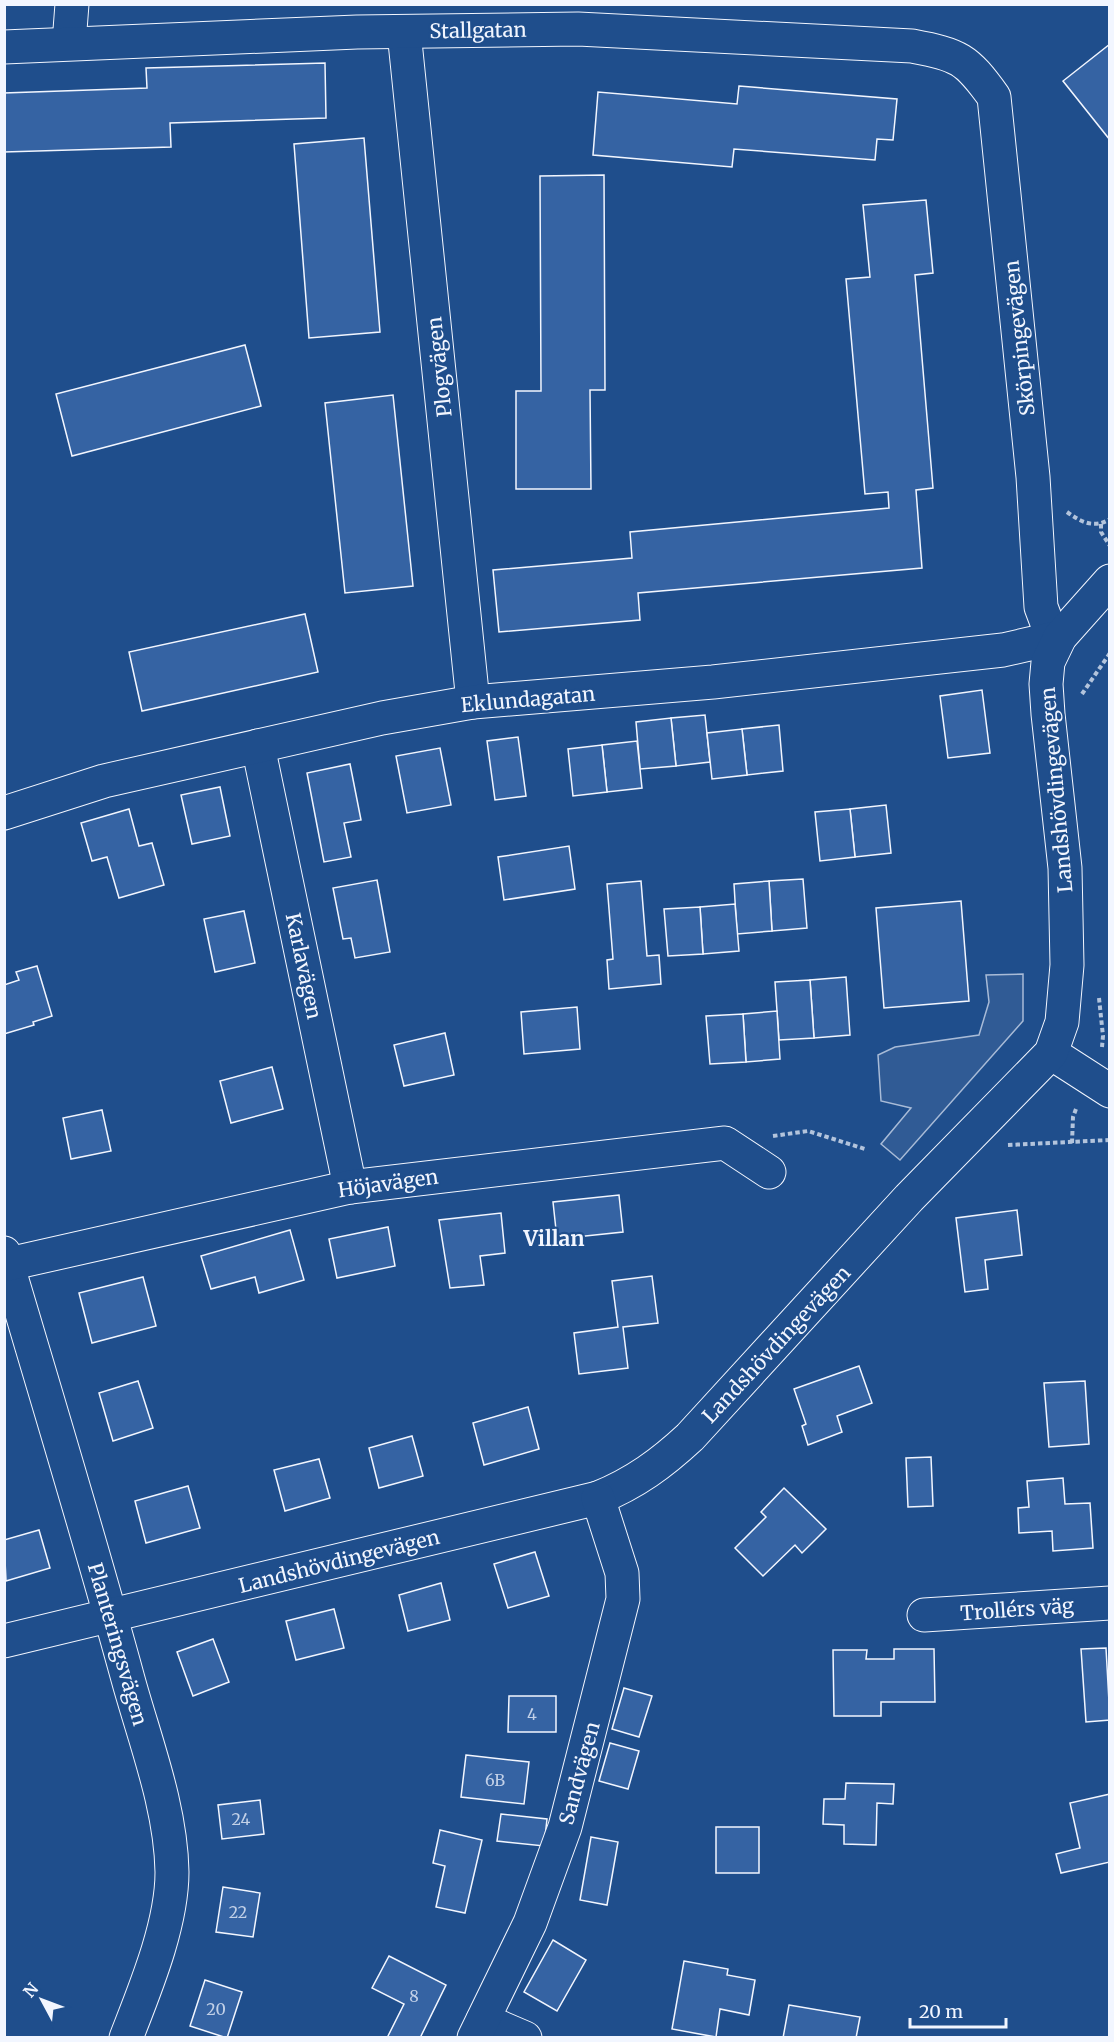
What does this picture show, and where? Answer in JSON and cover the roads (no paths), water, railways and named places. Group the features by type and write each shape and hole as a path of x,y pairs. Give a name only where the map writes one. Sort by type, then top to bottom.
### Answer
{"street":[{"path":"69,43 72,4"},
{"name":"Stallgatan","path":"4,47 404,32 578,29 912,46 950,53"},
{"name":"Plogvägen","path":"404,32 473,702"},
{"name":"Skörpingevägen","path":"950,53 975,71 994,97 1034,477 1041,607 1047,623 1069,628"},
{"name":"Landshövdingevägen","path":"4,1641 598,1497 625,1487 659,1465 690,1437 917,1190 1051,1053 1062,1022 1067,965 1065,868 1046,684 1048,662 1090,599 1110,581"},
{"path":"1069,628 1110,611"},
{"name":"Eklundagatan","path":"4,813 104,781 382,718 473,702 712,682 1003,650 1069,628"},
{"name":"Karlavägen","path":"258,746 350,1186"},
{"path":"1051,1053 1110,1091"},
{"name":"Höjavägen","path":"6,1260 350,1186 725,1143 769,1172"},
{"name":"Planteringsvägen","path":"6,1260 111,1616 166,1818 172,1874 170,1896 155,1953 126,2037"},
{"name":"Sandvägen","path":"478,2029 530,1923 565,1827 623,1599 622,1574 598,1497"},
{"name":"Trollérs väg","path":"924,1615 1110,1603"},
{"path":"478,2029 525,2037"}],"district":[{"name":"Villan","path":"554,1238"}]}
